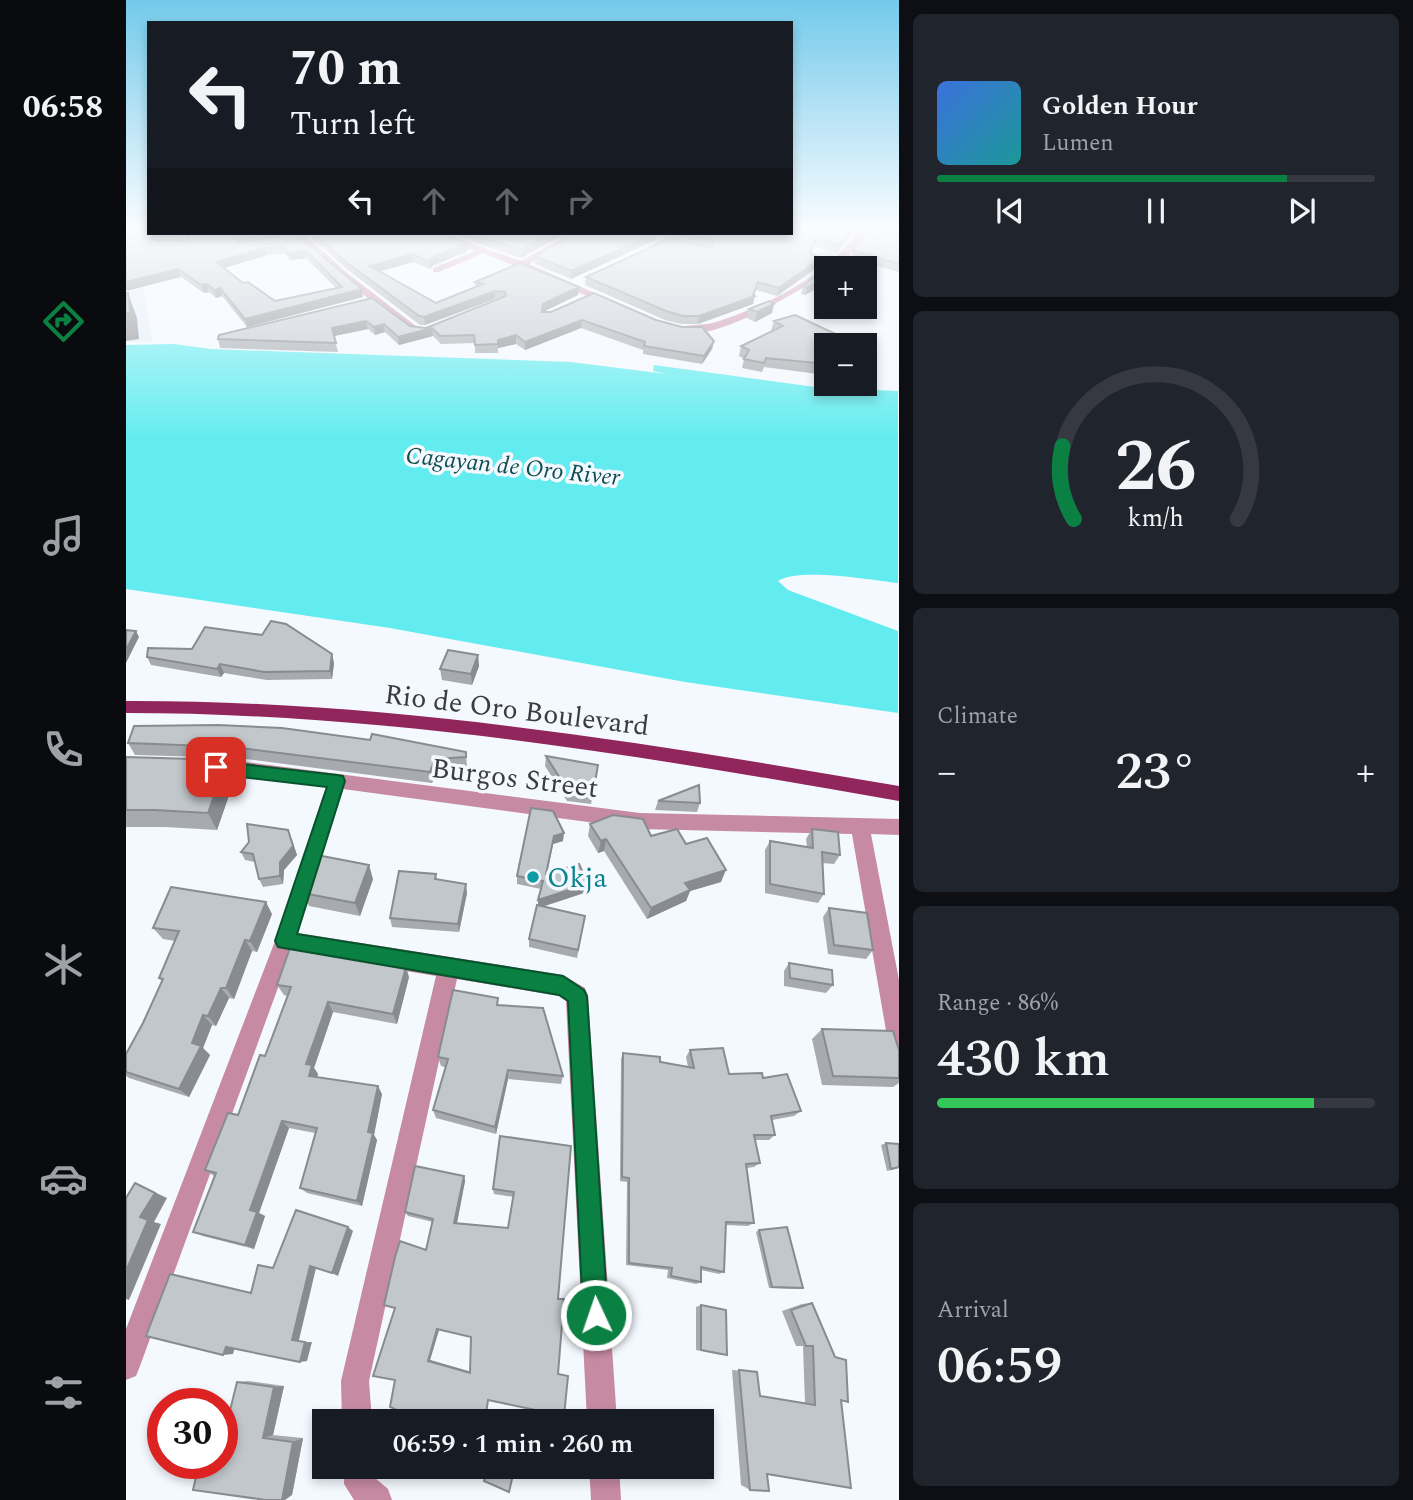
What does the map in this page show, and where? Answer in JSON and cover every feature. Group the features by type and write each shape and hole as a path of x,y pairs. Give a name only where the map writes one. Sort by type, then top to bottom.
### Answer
{"main road":[{"name":"Rio de Oro Boulevard","path":"126,707 262,708 519,733 748,767 898,794"}],"street":[{"path":"365,302 373,300"},
{"path":"378,300 416,330 438,326"},
{"path":"603,300 624,309"},
{"path":"671,328 699,330 778,300"},
{"name":"Burgos Street","path":"188,766 238,768 640,821 898,827"},
{"path":"126,1366 285,941 337,781"},
{"path":"860,826 891,961 898,1042"},
{"path":"285,941 563,986 577,996 601,1409"},
{"path":"356,1409 355,1381 449,968"},
{"path":"359,1479 359,1484 377,1500"},
{"path":"605,1479 606,1500"}],"shaded area":[{"path":"126,300 145,300 153,341 126,342"}],"water":[{"name":"Cagayan de Oro River","path":"174,344 211,349 571,362 666,374 653,371 654,365 814,387 814,396 877,396 877,390 898,391 898,583 818,575 801,575 778,581 788,590 898,631 898,713 685,682 390,628 126,589 126,345"}],"building":[{"path":"126,300 129,300 130,313 126,313"},
{"path":"230,300 319,300 245,319"},
{"path":"364,300 375,300 410,326 426,328 496,300 551,300 543,304 542,312 551,312 578,300 610,300 656,320 682,327 702,327 714,341 704,356 644,346 645,342 582,320 525,342 516,335 498,340 498,344 475,345 474,335 440,336 432,328 398,337 384,324 374,327 366,321 332,328 336,343 218,339 219,335"},
{"path":"397,300 431,300 436,303 443,300 470,300 424,317"},
{"path":"640,300 744,300 699,316 683,316"},
{"path":"769,301 774,304 757,312 749,309"},
{"path":"795,315 833,333 814,333 814,363 766,358 764,363 744,359 749,350 741,346 783,326 774,321"},
{"path":"271,621 286,624 332,654 330,671 264,672 220,664 217,669 147,657 148,648 192,649 205,627 262,635"},
{"path":"126,630 136,631 126,650"},
{"path":"448,650 478,655 471,674 440,669"},
{"path":"218,725 282,728 370,740 372,734 466,752 466,757 435,759 430,772 233,747 128,743 134,726"},
{"path":"546,756 598,765 593,794 568,791"},
{"path":"126,757 227,760 208,813 126,810"},
{"path":"699,785 700,803 658,801"},
{"path":"531,808 553,811 564,833 554,836 546,874 579,864 588,884 538,900 543,881 517,876"},
{"path":"613,815 643,819 651,836 677,829 686,844 707,838 726,870 685,883 690,890 651,908 606,839 601,841 590,824"},
{"path":"247,824 288,830 293,846 280,862 280,876 259,879 253,854 241,852 249,842"},
{"path":"812,829 838,832 840,855 822,852 824,894 770,884 770,841 813,848"},
{"path":"317,855 369,865 355,903 303,893"},
{"path":"399,871 436,874 435,879 466,884 458,924 390,918"},
{"path":"171,887 266,902 250,941 245,940 226,988 221,988 208,1016 203,1015 192,1043 201,1046 179,1089 126,1072 126,1054 163,979 159,978 179,931 153,928"},
{"path":"537,905 585,916 578,950 529,939"},
{"path":"829,908 867,913 873,950 834,945"},
{"path":"291,945 406,967 393,1014 328,1002 306,1064 312,1065 309,1076 378,1086 368,1132 373,1133 357,1201 300,1188 317,1128 282,1121 250,1210 257,1212 245,1245 193,1232 216,1173 205,1170 228,1113 238,1115 260,1055 265,1056 291,987 277,985"},
{"path":"789,963 832,970 833,985 790,978"},
{"path":"453,990 498,998 497,1005 543,1008 563,1076 508,1070 495,1127 433,1110 448,1059 438,1057"},
{"path":"822,1029 893,1031 899,1050 899,1078 833,1076"},
{"path":"723,1048 729,1074 762,1073 763,1078 787,1074 801,1111 771,1116 775,1135 754,1135 760,1163 746,1164 754,1223 726,1222 724,1272 701,1267 701,1282 671,1276 672,1268 629,1263 629,1178 622,1177 623,1053 660,1057 660,1062 694,1068 690,1050"},
{"path":"500,1136 571,1146 558,1299 564,1299 558,1374 568,1376 565,1409 531,1409 488,1400 487,1409 390,1407 395,1380 373,1376 395,1308 384,1305 400,1241 426,1250 433,1219 405,1212 415,1166 464,1176 454,1223 508,1228 514,1192 493,1189","holes":["437,1329 471,1337 470,1373 428,1361"]},
{"path":"886,1143 899,1144 899,1167 891,1169"},
{"path":"135,1183 155,1193 140,1217 148,1220 126,1271 126,1198"},
{"path":"296,1210 348,1227 332,1273 310,1266 292,1340 305,1342 300,1362 226,1347 223,1355 146,1336 170,1274 251,1293 258,1265 273,1268"},
{"path":"787,1227 803,1288 772,1287 759,1230"},
{"path":"812,1303 835,1357 846,1360 848,1402 841,1400 851,1488 767,1474 769,1491 750,1490 739,1370 757,1372 760,1396 815,1405 813,1346 806,1346 791,1310"},
{"path":"701,1305 726,1310 727,1355 701,1350"},
{"path":"237,1382 274,1387 263,1438 293,1442 282,1500 193,1490 196,1479 238,1479 238,1388 236,1388"},
{"path":"485,1479 512,1479 509,1492"}],"place":[{"name":"Okja","path":"533,877"}],"route":[{"path":"216,767 337,781 285,941 563,986 577,996 596,1315"}]}
